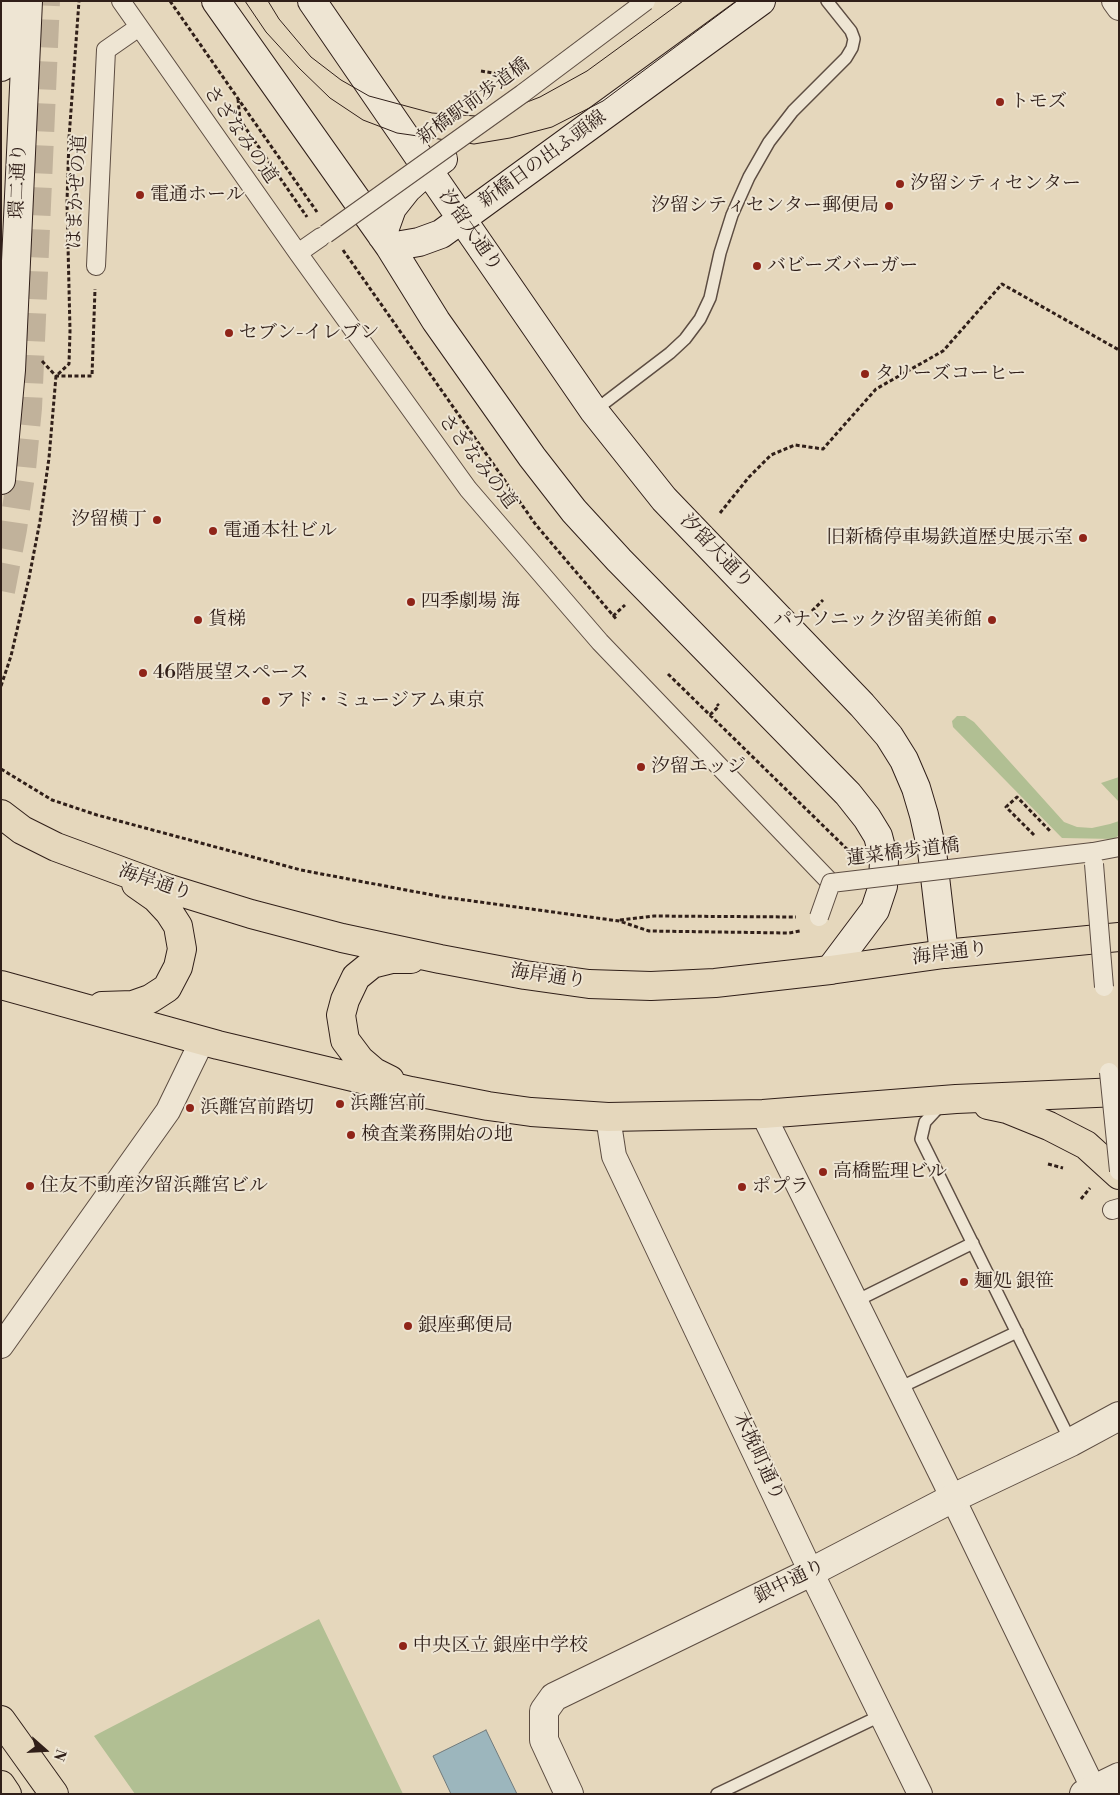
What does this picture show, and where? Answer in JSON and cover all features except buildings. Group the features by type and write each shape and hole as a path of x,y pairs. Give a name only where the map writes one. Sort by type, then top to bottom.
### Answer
{"main road":[{"path":"1,67 16,1"},
{"name":"環二通り","path":"1,480 11,370 28,1"},
{"path":"216,1 386,242 436,321 532,457 574,511 626,567 848,794 878,836 884,859 883,886 875,910 830,970"},
{"path":"312,1 428,170"},
{"path":"386,242 392,208 407,189 428,170 656,1"},
{"name":"新橋日の出ふ頭線","path":"386,242 419,242 440,234 761,1"},
{"name":"汐留大通り","path":"428,170 594,411 664,499 862,705 889,736 904,760 916,788 924,815 932,851 944,954"},
{"name":"海岸通り","path":"1,814 22,830 56,848 117,871 251,914 342,938 440,959 525,975 589,984 651,986 715,983 830,970 944,954 1119,937"},
{"path":"80,1007 133,1005 150,999 167,988 178,967 182,948 178,926 169,912 156,898 117,871"},
{"path":"411,1091 374,1072 360,1060 345,1040 341,1016 345,1000 356,977 372,964 392,959 440,959"},
{"path":"1,985 202,1041 411,1091 488,1106 531,1112 608,1117 763,1114 956,1099 1114,1082"},
{"path":"956,1099 1007,1109 1049,1126 1086,1145 1119,1173"},
{"name":"銀中通り","path":"570,1794 544,1740 544,1711 554,1697 811,1572 953,1498 1071,1442 1119,1416"},
{"path":"1,1720 54,1794"},
{"path":"1091,1792 1119,1777"}],"street":[{"name":"さざなみの道","path":"121,1 298,253 468,489 600,642 831,883"},
{"name":"新橋駅前歩道橋","path":"298,253 522,94 646,1"},
{"path":"1114,1 1119,8"},
{"name":"はまかぜの道","path":"96,266 106,50 139,27"},
{"name":"蓮菜橋歩道橋","path":"813,923 831,883 1056,857 1119,847"},
{"path":"1094,864 1104,987"},
{"path":"1,1346 168,1111 202,1041"},
{"path":"1114,1082 1119,1173"},
{"path":"763,1114 953,1498 1091,1792"},
{"name":"木挽町通り","path":"608,1117 614,1156 811,1572 920,1794"}],"lane":[{"path":"594,411 670,353 685,339 700,319 710,298 720,253 732,215 749,177 769,142 793,111 846,58 852,48 854,39 850,31 827,1"},
{"path":"956,1099 936,1109 924,1122 921,1139 1071,1442"},
{"path":"856,1301 973,1243"},
{"path":"899,1388 1017,1332"},
{"path":"717,1794 882,1715"}],"path":[{"path":"1,686 11,656 40,521 49,458 56,376 69,364 68,138 79,1"},
{"path":"170,1 238,96 319,215"},
{"path":"238,96 240,120 324,236"},
{"path":"340,247 536,525 619,623"},
{"name":"はまかぜの道","path":"56,376 92,376 96,266"},
{"path":"728,502 771,455 794,445 823,449 876,389 943,351 1002,284 1119,350"},
{"path":"42,361 56,376"},
{"path":"663,670 857,860"},
{"path":"1,769 52,800 97,815 301,870 443,898 619,920 649,931 789,933 813,923"},
{"path":"1006,807 1056,857"},
{"path":"619,920 654,916 813,923"},
{"path":"1081,1199 1091,1187"}],"green space":[{"path":"957,716 965,716 974,722 1064,822 1077,827 1092,828 1119,821 1119,835 1114,839 1062,838 953,727 952,721"},
{"path":"1119,777 1119,802 1101,783"},
{"path":"319,1619 403,1794 135,1794 94,1736"}],"water":[{"path":"486,1730 517,1794 451,1794 433,1756"}],"tunnel":[{"path":"1,591 22,469 28,408 46,1"}],"tram line":[{"path":"245,1 266,32 299,68 330,98 363,120 397,133 474,144 510,138 552,127 603,101 737,1"},
{"path":"268,1 279,19 311,57 341,80 369,96 432,113 476,116 504,111 540,97 587,71 683,1"}],"place":[{"name":"トモズ","path":"1000,102"},
{"name":"汐留シティセンター","path":"900,184"},
{"name":"電通ホール","path":"140,195"},
{"name":"汐留シティセンター郵便局","path":"889,206"},
{"name":"バビーズバーガー","path":"757,266"},
{"name":"セブン-イレブン","path":"229,333"},
{"name":"タリーズコーヒー","path":"865,374"},
{"name":"汐留横丁","path":"157,520"},
{"name":"電通本社ビル","path":"213,531"},
{"name":"旧新橋停車場鉄道歴史展示室","path":"1083,538"},
{"name":"四季劇場 海","path":"411,602"},
{"name":"貨梯","path":"198,620"},
{"name":"パナソニック汐留美術館","path":"992,620"},
{"name":"46階展望スペース","path":"143,673"},
{"name":"アド・ミュージアム東京","path":"266,701"},
{"name":"汐留エッジ","path":"641,767"},
{"name":"浜離宮前","path":"340,1104"},
{"name":"浜離宮前踏切","path":"190,1108"},
{"name":"検査業務開始の地","path":"351,1135"},
{"name":"高橋監理ビル","path":"823,1172"},
{"name":"住友不動産汐留浜離宮ビル","path":"30,1186"},
{"name":"ポプラ","path":"742,1187"},
{"name":"麺処 銀笹","path":"964,1282"},
{"name":"銀座郵便局","path":"408,1326"},
{"name":"中央区立 銀座中学校","path":"403,1646"}]}
